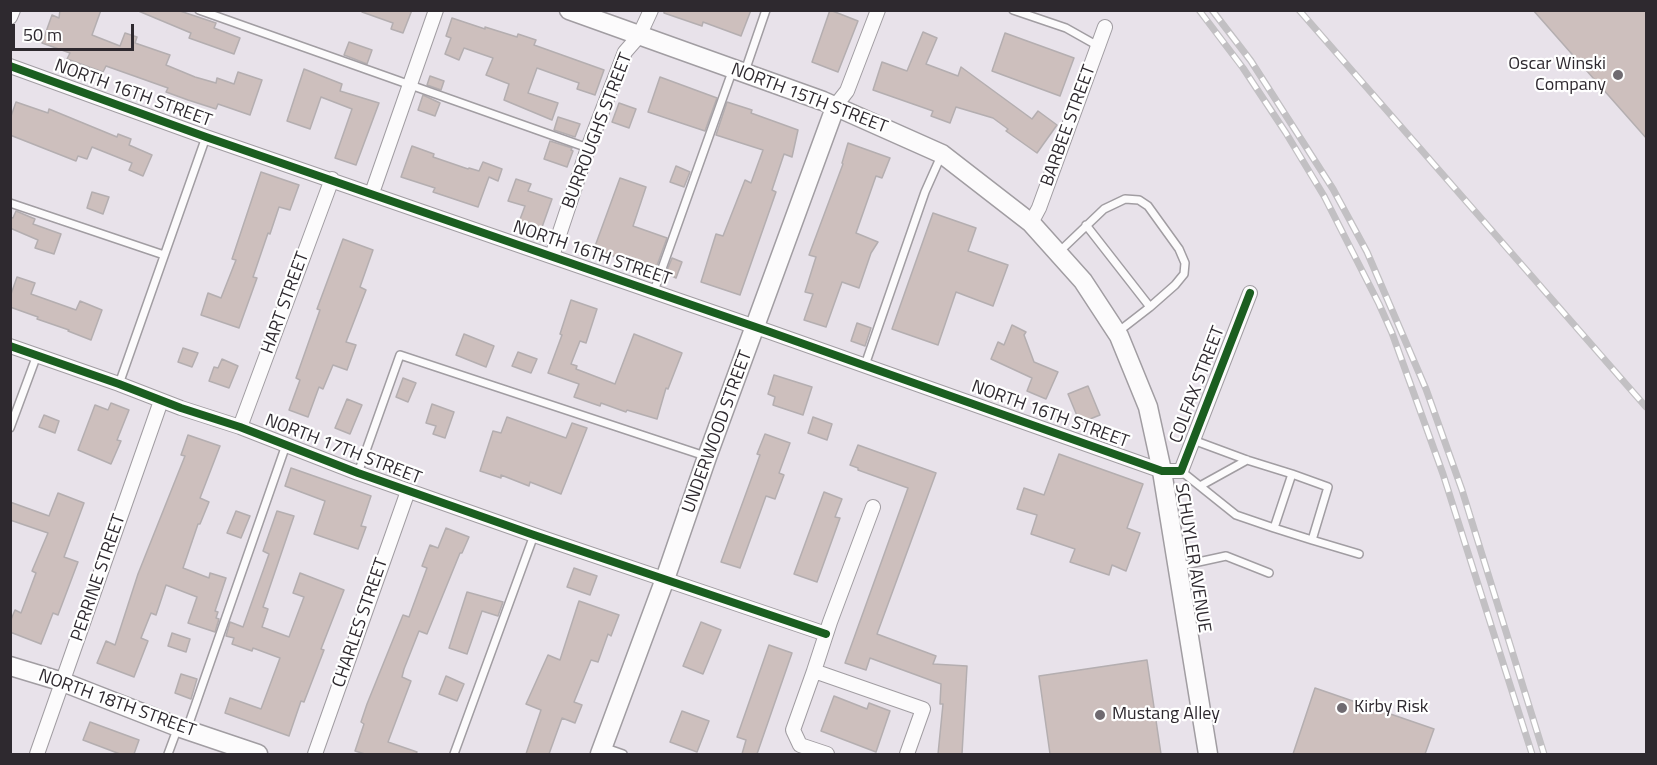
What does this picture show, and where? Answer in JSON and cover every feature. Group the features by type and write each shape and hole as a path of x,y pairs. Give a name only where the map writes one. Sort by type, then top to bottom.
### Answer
{"main road":[{"name":"NORTH 15TH STREET","path":"569,10 836,105 942,154 1031,223"},
{"name":"UNDERWOOD STREET","path":"601,751 836,105"},
{"name":"SCHUYLER AVENUE","path":"1031,223 1083,280 1116,332 1148,407 1162,471 1208,754"},
{"name":"NORTH 18TH STREET","path":"10,666 63,682 182,729 258,754"}],"street":[{"path":"10,17 13,10"},
{"path":"372,193 436,10"},
{"name":"BURROUGHS STREET","path":"552,256 588,148 626,52 639,36 651,10"},
{"name":"UNDERWOOD STREET","path":"836,105 847,91 878,10"},
{"name":"BARBEE STREET","path":"1031,223 1039,208 1105,27"},
{"name":"NORTH 16TH STREET","path":"10,66 206,137 654,291 1162,471"},
{"name":"HART STREET","path":"240,428 332,179"},
{"name":"COLFAX STREET","path":"1162,471 1181,471 1250,293"},
{"name":"NORTH 17TH STREET","path":"10,346 408,491 826,634"},
{"name":"PERRINE STREET","path":"37,754 161,401"},
{"name":"CHARLES STREET","path":"315,754 408,491"},
{"path":"826,754 800,745 793,730 873,507"},
{"path":"814,671 923,710 907,754"}],"lane":[{"path":"199,10 588,148"},
{"path":"654,291 738,71 766,10"},
{"path":"1013,10 1066,28 1098,46"},
{"path":"119,384 206,137"},
{"path":"865,365 925,192 942,154"},
{"path":"1058,252 1104,209 1125,199 1139,200 1148,206 1179,249 1185,262 1184,274 1150,307 1116,332"},
{"path":"10,203 164,255"},
{"path":"1086,225 1150,307"},
{"path":"358,473 400,355 707,457"},
{"path":"10,428 36,356"},
{"path":"1193,440 1328,487 1312,540"},
{"path":"168,754 182,729 286,445"},
{"path":"1200,486 1247,460"},
{"path":"1181,471 1236,515 1359,554"},
{"path":"1274,528 1292,474"},
{"path":"454,754 534,535"},
{"path":"1178,566 1226,556 1269,573"},
{"path":"601,751 623,754"}],"building":[{"path":"60,10 101,10 92,35 120,46 125,33 137,37 135,43 170,55 166,65 195,77 216,83 217,78 234,84 238,72 262,80 250,115 218,104 216,109 188,100 166,92 168,88 106,66 103,72 67,59 70,53 42,43 52,15 59,18"},
{"path":"136,10 177,10 216,23 214,28 240,38 234,54 189,38 191,33"},
{"path":"362,10 412,10 403,33 391,29 393,23 362,12"},
{"path":"664,10 751,10 741,36 703,22 702,26 664,13"},
{"path":"830,10 858,21 838,72 812,62"},
{"name":"Oscar Winski Company","path":"1533,10 1647,10 1647,139"},
{"path":"452,18 485,29 485,27 517,37 518,34 536,40 534,45 604,70 595,95 577,89 579,83 537,68 528,93 558,103 552,120 504,100 509,84 486,75 493,58 464,48 459,60 445,54 451,38 446,36"},
{"path":"923,32 937,38 926,64 958,76 961,67 1032,119 1038,111 1057,125 1037,153 1006,131 1008,129 993,118 956,107 950,123 931,116 933,111 873,90 882,62 907,71"},
{"path":"1005,33 1074,58 1060,96 992,71"},
{"path":"349,42 372,50 367,64 344,55"},
{"path":"304,69 342,84 340,91 379,103 356,165 335,158 352,109 321,97 310,129 287,121"},
{"path":"430,76 444,81 441,90 427,85"},
{"path":"660,77 717,98 705,131 648,112"},
{"path":"423,95 440,103 435,116 418,110"},
{"path":"16,102 48,113 49,109 117,137 118,134 131,139 129,145 152,155 143,176 129,170 132,163 92,147 87,159 78,156 76,161 10,135 10,119"},
{"path":"727,102 798,130 792,157 784,154 772,190 776,192 740,295 701,282 716,234 723,236 745,180 751,183 763,150 716,135"},
{"path":"619,103 636,109 629,128 612,122"},
{"path":"558,117 580,124 575,137 554,130"},
{"path":"550,141 572,148 567,167 544,159"},
{"path":"848,143 890,158 882,178 876,176 856,233 878,242 871,253 859,288 842,282 826,327 804,320 813,294 805,292 816,257 809,255 843,164"},
{"path":"412,146 434,154 433,157 468,169 479,171 483,162 502,169 498,181 489,177 478,207 433,192 435,188 401,177"},
{"path":"676,166 690,172 684,187 670,182"},
{"path":"261,172 299,185 290,210 279,207 270,234 268,233 253,277 257,278 239,328 201,315 208,293 221,298 236,260 232,259"},
{"path":"620,178 646,187 633,226 667,238 655,271 594,249"},
{"path":"516,179 531,184 528,191 552,199 541,230 519,222 525,206 508,201"},
{"path":"92,192 109,197 103,214 87,208"},
{"path":"16,211 35,219 33,224 61,234 54,254 35,248 38,240 10,228 10,217 13,218"},
{"path":"933,213 976,228 968,251 1008,265 993,306 956,292 938,345 892,329"},
{"path":"343,239 373,250 360,287 366,290 346,342 356,345 347,370 333,365 323,389 319,387 308,417 289,410 300,380 296,378 320,310 317,309"},
{"path":"672,258 682,262 676,278 666,273"},
{"path":"17,277 35,283 31,294 76,310 80,301 102,310 91,340 10,307 10,297"},
{"path":"571,300 597,309 586,343 580,341 571,364 577,366 576,369 615,384 634,334 682,353 668,389 666,388 657,419 601,403 600,406 574,397 579,384 548,373 562,335 560,334"},
{"path":"857,323 871,328 865,346 851,341"},
{"path":"1012,325 1026,332 1024,335 1034,362 1058,372 1046,399 1027,391 1032,378 991,359 998,342 1004,345"},
{"path":"464,334 494,346 486,367 456,355"},
{"path":"183,348 198,353 192,367 178,362"},
{"path":"518,352 537,359 531,373 512,366"},
{"path":"222,359 238,366 229,388 209,381 214,367 218,368"},
{"path":"774,375 812,387 803,415 773,405 775,397 768,394"},
{"path":"403,378 416,383 408,402 396,397"},
{"path":"1088,386 1100,415 1080,423 1068,394"},
{"path":"347,399 362,405 350,434 335,428"},
{"path":"111,403 129,410 117,440 121,441 111,464 78,450 95,405 108,410"},
{"path":"432,404 454,412 445,438 433,434 436,426 426,423"},
{"path":"44,415 59,421 55,433 39,427"},
{"path":"507,417 566,438 572,423 587,428 561,494 530,482 529,486 501,475 501,478 480,471 493,431 501,433"},
{"path":"813,417 832,424 827,440 808,433"},
{"path":"765,434 790,443 779,473 784,475 775,499 766,496 740,568 721,562 760,455 757,454"},
{"path":"188,435 220,446 200,498 209,502 198,524 183,568 209,578 210,573 226,578 215,611 218,612 216,618 219,619 215,632 188,623 197,597 166,585 156,615 151,613 141,638 148,641 134,677 97,663 106,641 115,645 138,574 185,456 181,455"},
{"path":"858,445 936,473 877,634 936,656 933,664 967,666 962,754 938,754 943,704 940,704 941,684 870,658 866,670 845,663 908,488 850,465"},
{"path":"1059,454 1143,484 1127,528 1140,533 1126,571 1112,565 1109,575 1070,562 1075,549 1031,534 1037,515 1017,509 1024,488 1044,495"},
{"path":"291,468 371,496 361,526 366,527 358,549 314,534 325,501 285,486"},
{"path":"824,492 842,499 835,517 840,518 817,582 794,574"},
{"path":"58,493 84,503 64,557 78,562 58,615 53,613 41,644 10,632 10,622 15,610 21,613 36,573 32,571 48,533 10,520 10,502 49,516"},
{"path":"236,511 250,516 241,538 227,533"},
{"path":"277,511 294,516 263,607 268,609 262,627 289,637 304,597 293,593 300,573 344,590 321,649 324,650 304,702 301,701 289,736 225,713 230,698 261,709 280,658 253,648 252,651 232,644 234,638 226,636 230,622 243,627 269,554 263,551"},
{"path":"446,528 469,537 460,553 427,634 419,631 402,677 411,681 388,742 417,752 416,754 365,754 355,751 364,724 361,722 367,704 403,615 409,617 427,568 422,566 430,545 438,548"},
{"path":"574,568 597,576 590,595 567,587"},
{"path":"467,592 503,602 498,616 482,611 467,654 449,648"},
{"path":"579,601 619,615 611,636 608,634 598,662 591,660 574,702 582,705 575,723 562,718 549,754 526,754 541,710 526,704 548,655 560,660"},
{"path":"701,622 721,630 703,674 683,666"},
{"path":"172,633 190,639 186,652 168,646"},
{"path":"769,645 792,653 757,754 742,754 746,740 737,737"},
{"name":"Mustang Alley","path":"1147,660 1161,754 1050,754 1039,676"},
{"path":"181,674 197,679 191,699 175,693"},
{"path":"446,676 464,684 457,701 439,694"},
{"name":"Kirby Risk","path":"1315,688 1434,729 1425,754 1293,754"},
{"path":"834,696 867,709 869,703 890,711 876,752 821,731"},
{"path":"682,711 709,721 697,752 670,742"},
{"path":"90,722 139,740 134,754 120,754 83,740"}],"railway":[{"path":"1199,10 1243,68 1324,196 1392,333 1443,474 1532,754"},
{"path":"1212,10 1251,61 1333,189 1367,252 1426,389 1462,490 1544,754"},
{"path":"1299,10 1646,407"}],"cycle path":[{"path":"10,66 206,137 770,332 1162,471 1181,471 1250,293"},
{"path":"10,346 240,427 358,473 826,634"}],"place":[{"name":"Oscar Winski Company","path":"1618,75"},
{"name":"Kirby Risk","path":"1342,708"},
{"name":"Mustang Alley","path":"1100,715"}]}
